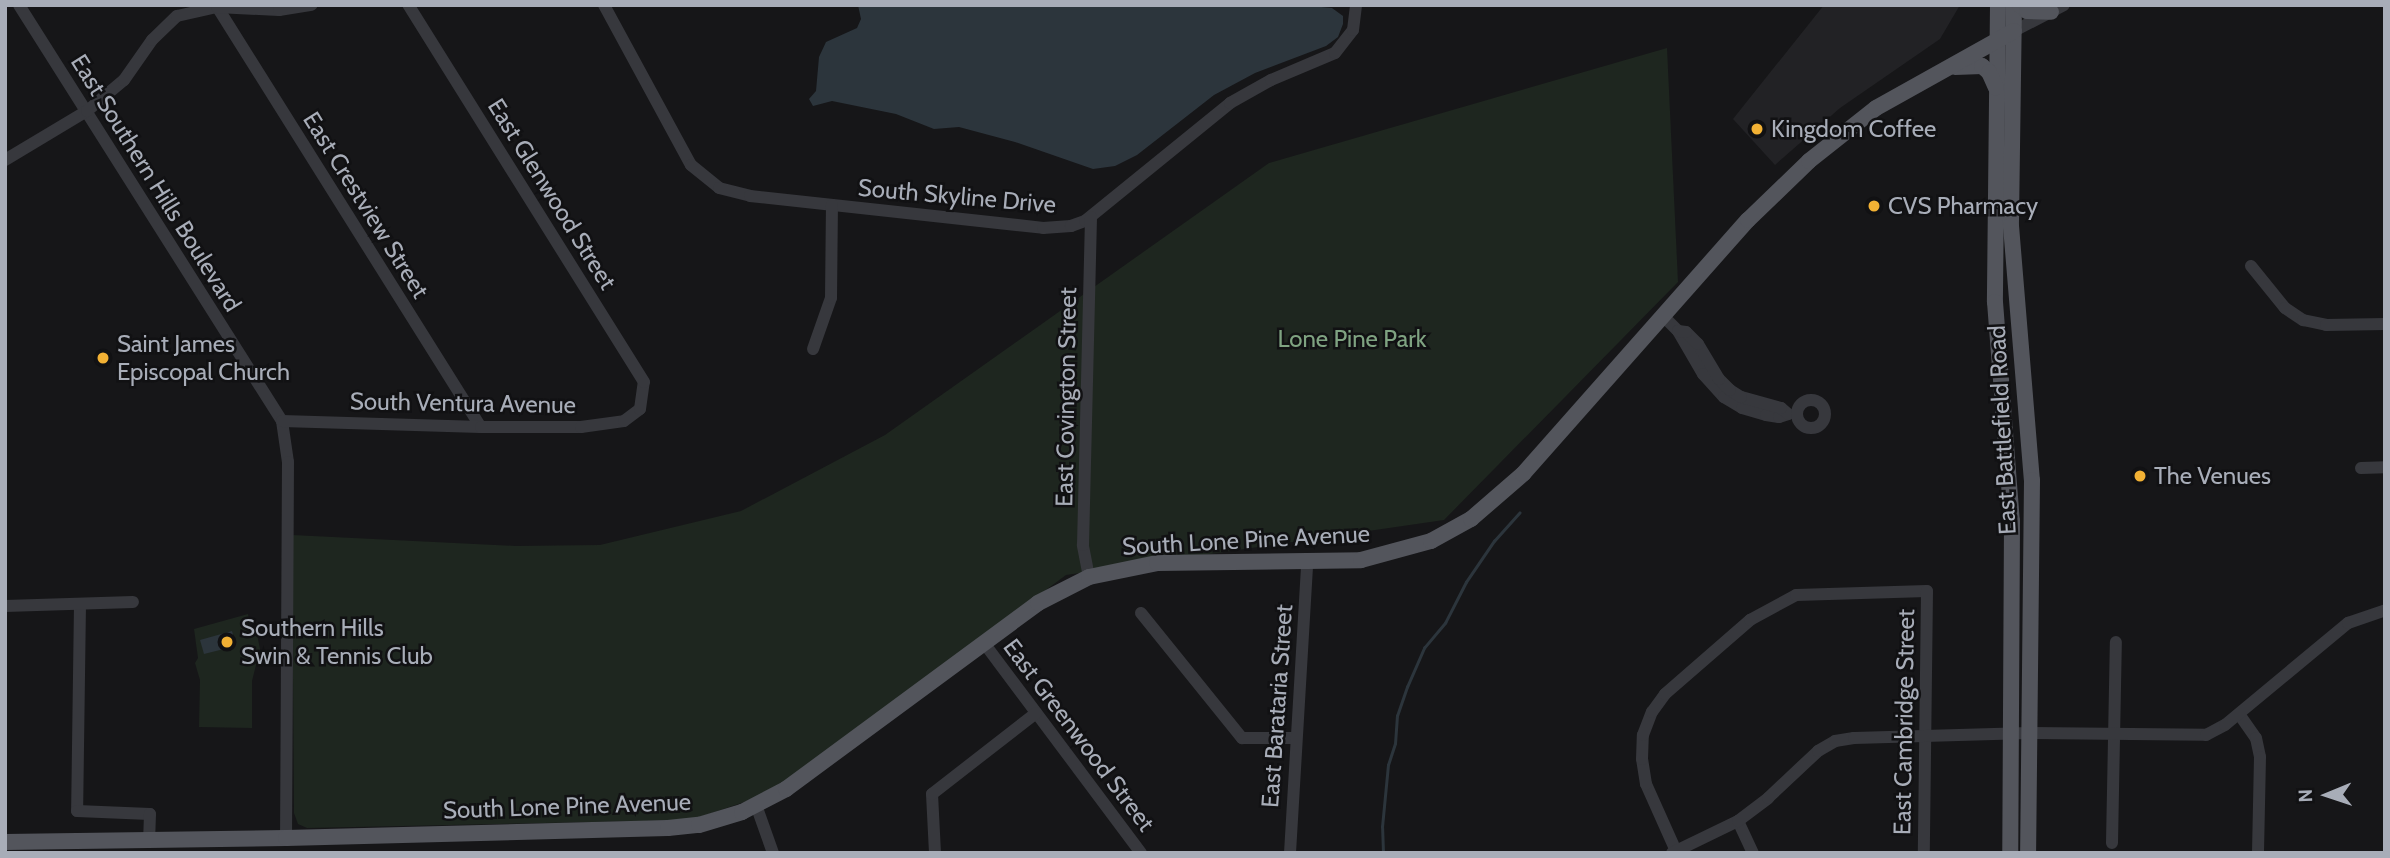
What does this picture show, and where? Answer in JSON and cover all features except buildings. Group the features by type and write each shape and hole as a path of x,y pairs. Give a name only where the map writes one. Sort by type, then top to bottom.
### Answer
{"main road":[{"name":"East Battlefield Road","path":"1998,5 1995,302 2012,521 2010,853"},
{"name":"East Battlefield Road","path":"2017,5 2014,31 2011,226 2032,480 2028,853"},
{"path":"2017,5 2027,11 2057,9"},
{"name":"South Lone Pine Avenue","path":"5,842 32,847 149,840 668,828 713,821 756,805 801,779 1044,600 1089,577 1157,562 1307,563 1361,560 1397,553 1431,541 1471,519 1523,474 1748,219 1809,161 1877,108 2014,31"},
{"path":"1937,74 1960,65 1982,66 1989,72 1997,92"}],"street":[{"name":"East Southern Hills Boulevard","path":"19,5 282,421 288,462 286,838"},
{"path":"5,160 87,111 124,80 152,40 177,16 216,6 279,10 312,5"},
{"name":"East Glenwood Street","path":"408,5 644,382 639,409"},
{"name":"South Skyline Drive","path":"604,5 691,165 719,188 750,195 1032,228 1063,228 1091,217 1230,103 1271,80 1335,53 1350,36 1357,8"},
{"name":"East Crestview Street","path":"216,6 481,427"},
{"name":"South Lone Pine Avenue","path":"2014,31 2057,9"},
{"path":"813,349 831,298 832,205"},
{"name":"East Covington Street","path":"1089,577 1083,545 1091,217"},
{"path":"2251,266 2285,308 2303,320 2326,325 2385,324"},
{"path":"1663,317 1690,342 1713,388 1727,394 1742,408 1779,417 1792,414"},
{"name":"South Ventura Avenue","path":"282,421 581,427 624,421 639,409"},
{"path":"2361,468 2385,467"},
{"name":"East Barataria Street","path":"1290,853 1307,563"},
{"name":"East Cambridge Street","path":"1674,852 1646,784 1642,759 1643,736 1652,712 1664,694 1750,620 1796,595 1927,591 1924,853"},
{"path":"5,606 133,602"},
{"path":"80,604 77,811 150,814 149,840"},
{"path":"1674,852 1738,821 1768,798 1818,751 1835,741 1854,738 2029,733 2206,735 2239,714 2348,623 2385,610"},
{"path":"1141,613 1242,738 1295,738"},
{"path":"2112,844 2116,642"},
{"name":"East Greenwood Street","path":"984,643 1141,853"},
{"path":"935,853 932,793 1035,713"},
{"path":"2239,714 2256,738 2260,757 2258,853"},
{"path":"756,805 773,853"},
{"path":"1738,821 1753,853"}],"shaded area":[{"path":"858,5 1300,5 1332,8 1343,16 1343,24 1338,37 1326,46 1255,73 1214,95 1137,155 1115,166 1093,169 1015,142 959,127 934,129 896,114 832,101 813,106 809,99 816,91 819,57 826,42 857,28 861,19"},
{"path":"1824,5 1960,5 1940,39 1840,108 1775,165 1733,119"},
{"path":"232,631 236,646 204,654 200,640"}],"green space":[{"name":"Lone Pine Park","path":"1667,48 1678,282 1444,520 1066,575 802,772 759,797 691,820 307,828 298,824 294,813 292,535 516,546 600,545 741,511 885,435 1269,163"},
{"path":"248,614 252,635 257,634 260,649 252,681 252,728 199,727 200,680 195,663 198,658 194,629"}],"waterway":[{"path":"1383,853 1382,827 1388,765 1395,744 1397,716 1407,687 1424,648 1445,623 1466,582 1494,541 1519,513"}],"place":[{"name":"Kingdom Coffee","path":"1757,129"},
{"name":"CVS Pharmacy","path":"1874,206"},
{"name":"Saint James Episcopal Church","path":"103,358"},
{"name":"The Venues","path":"2140,476"},
{"name":"Southern Hills Swin & Tennis Club","path":"227,642"}]}
